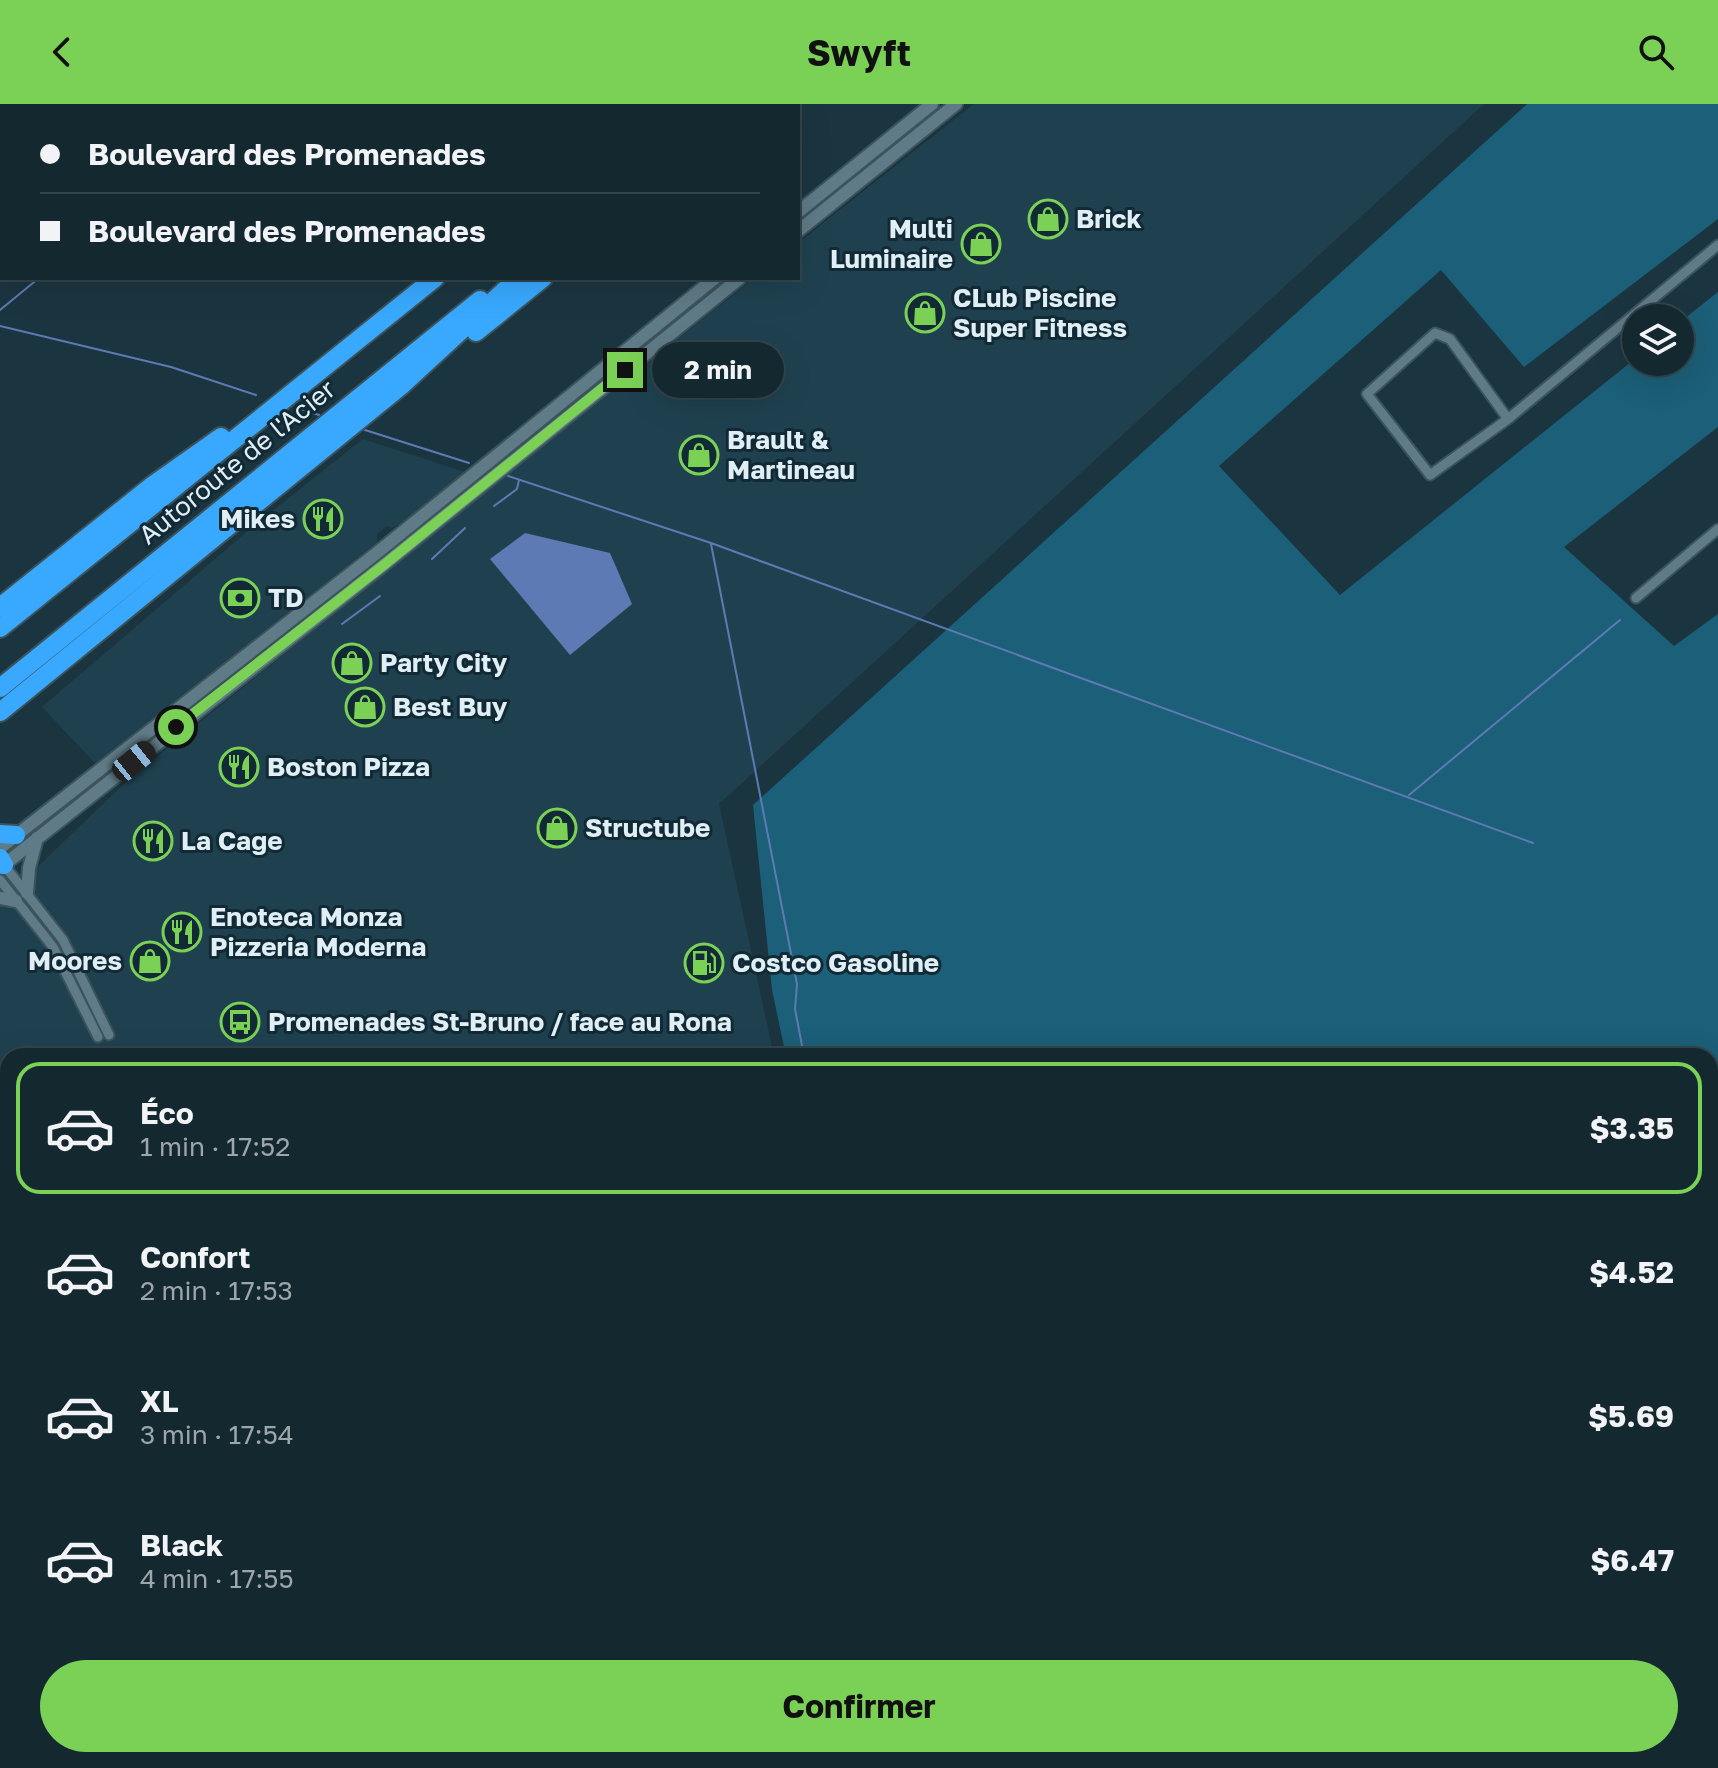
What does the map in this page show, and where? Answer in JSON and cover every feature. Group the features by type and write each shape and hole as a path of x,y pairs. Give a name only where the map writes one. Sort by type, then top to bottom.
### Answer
{"highway":[{"name":"Autoroute de l'Acier","path":"0,628 433,280"},
{"name":"Autoroute de l'Acier","path":"0,688 506,280"},
{"path":"0,712 402,385 516,280"},
{"path":"402,385 465,341 541,280"},
{"path":"0,607 181,464 332,361"},
{"path":"0,600 21,590"}],"street":[{"path":"800,210 932,104"},
{"path":"800,229 956,104"},
{"path":"1508,419 1450,339 1435,333 1367,394 1430,475 1508,419 1718,245"},
{"path":"103,1036 63,940 22,897 1,864 8,834 378,552 713,280"},
{"path":"1,864 385,564 738,280"},
{"path":"1636,598 1718,529"},
{"path":"22,897 37,838"},
{"path":"1,864 22,897"},
{"path":"0,898 22,897"}],"shaded area":[{"path":"974,104 1484,104 719,804 772,1048 0,1048 0,903 129,779 752,280 800,280 800,241"},
{"path":"1527,104 1718,104 1718,219 1524,367 1441,270 1219,466 1340,595 1622,369 1622,376 1694,376 1694,311 1718,292 1718,427 1564,547 1674,646 1718,614 1718,1048 784,1048 772,990 753,805"},
{"path":"363,439 465,472 400,524 391,528 387,526 377,534 377,542 95,763 42,707 256,524"},
{"path":"525,533 610,553 632,604 570,655 490,559"}],"waterway":[{"path":"0,310 37,280"},
{"path":"0,326 171,367 256,395"},
{"path":"295,407 319,415"},
{"path":"365,430 469,463"},
{"path":"508,476 711,543 1533,843"},
{"path":"494,506 517,489 519,480"},
{"path":"432,559 465,528"},
{"path":"711,544 797,984 795,1009 802,1048"},
{"path":"342,624 380,596"},
{"path":"1409,795 1620,620"}],"place":[{"name":"Brick","path":"1048,219"},
{"name":"Multi Luminaire","path":"981,244"},
{"name":"CLub Piscine Super Fitness","path":"925,313"},
{"name":"Brault & Martineau","path":"699,455"},
{"name":"Mikes","path":"323,519"},
{"name":"TD","path":"240,598"},
{"name":"Party City","path":"352,663"},
{"name":"Best Buy","path":"365,707"},
{"name":"Boston Pizza","path":"239,767"},
{"name":"Structube","path":"557,828"},
{"name":"La Cage","path":"153,841"},
{"name":"Enoteca Monza Pizzeria Moderna","path":"182,932"},
{"name":"Moores","path":"150,961"},
{"name":"Costco Gasoline","path":"704,963"},
{"name":"Promenades St-Bruno / face au Rona","path":"240,1022"}],"route":[{"path":"176,727 385,564 625,370"}]}
